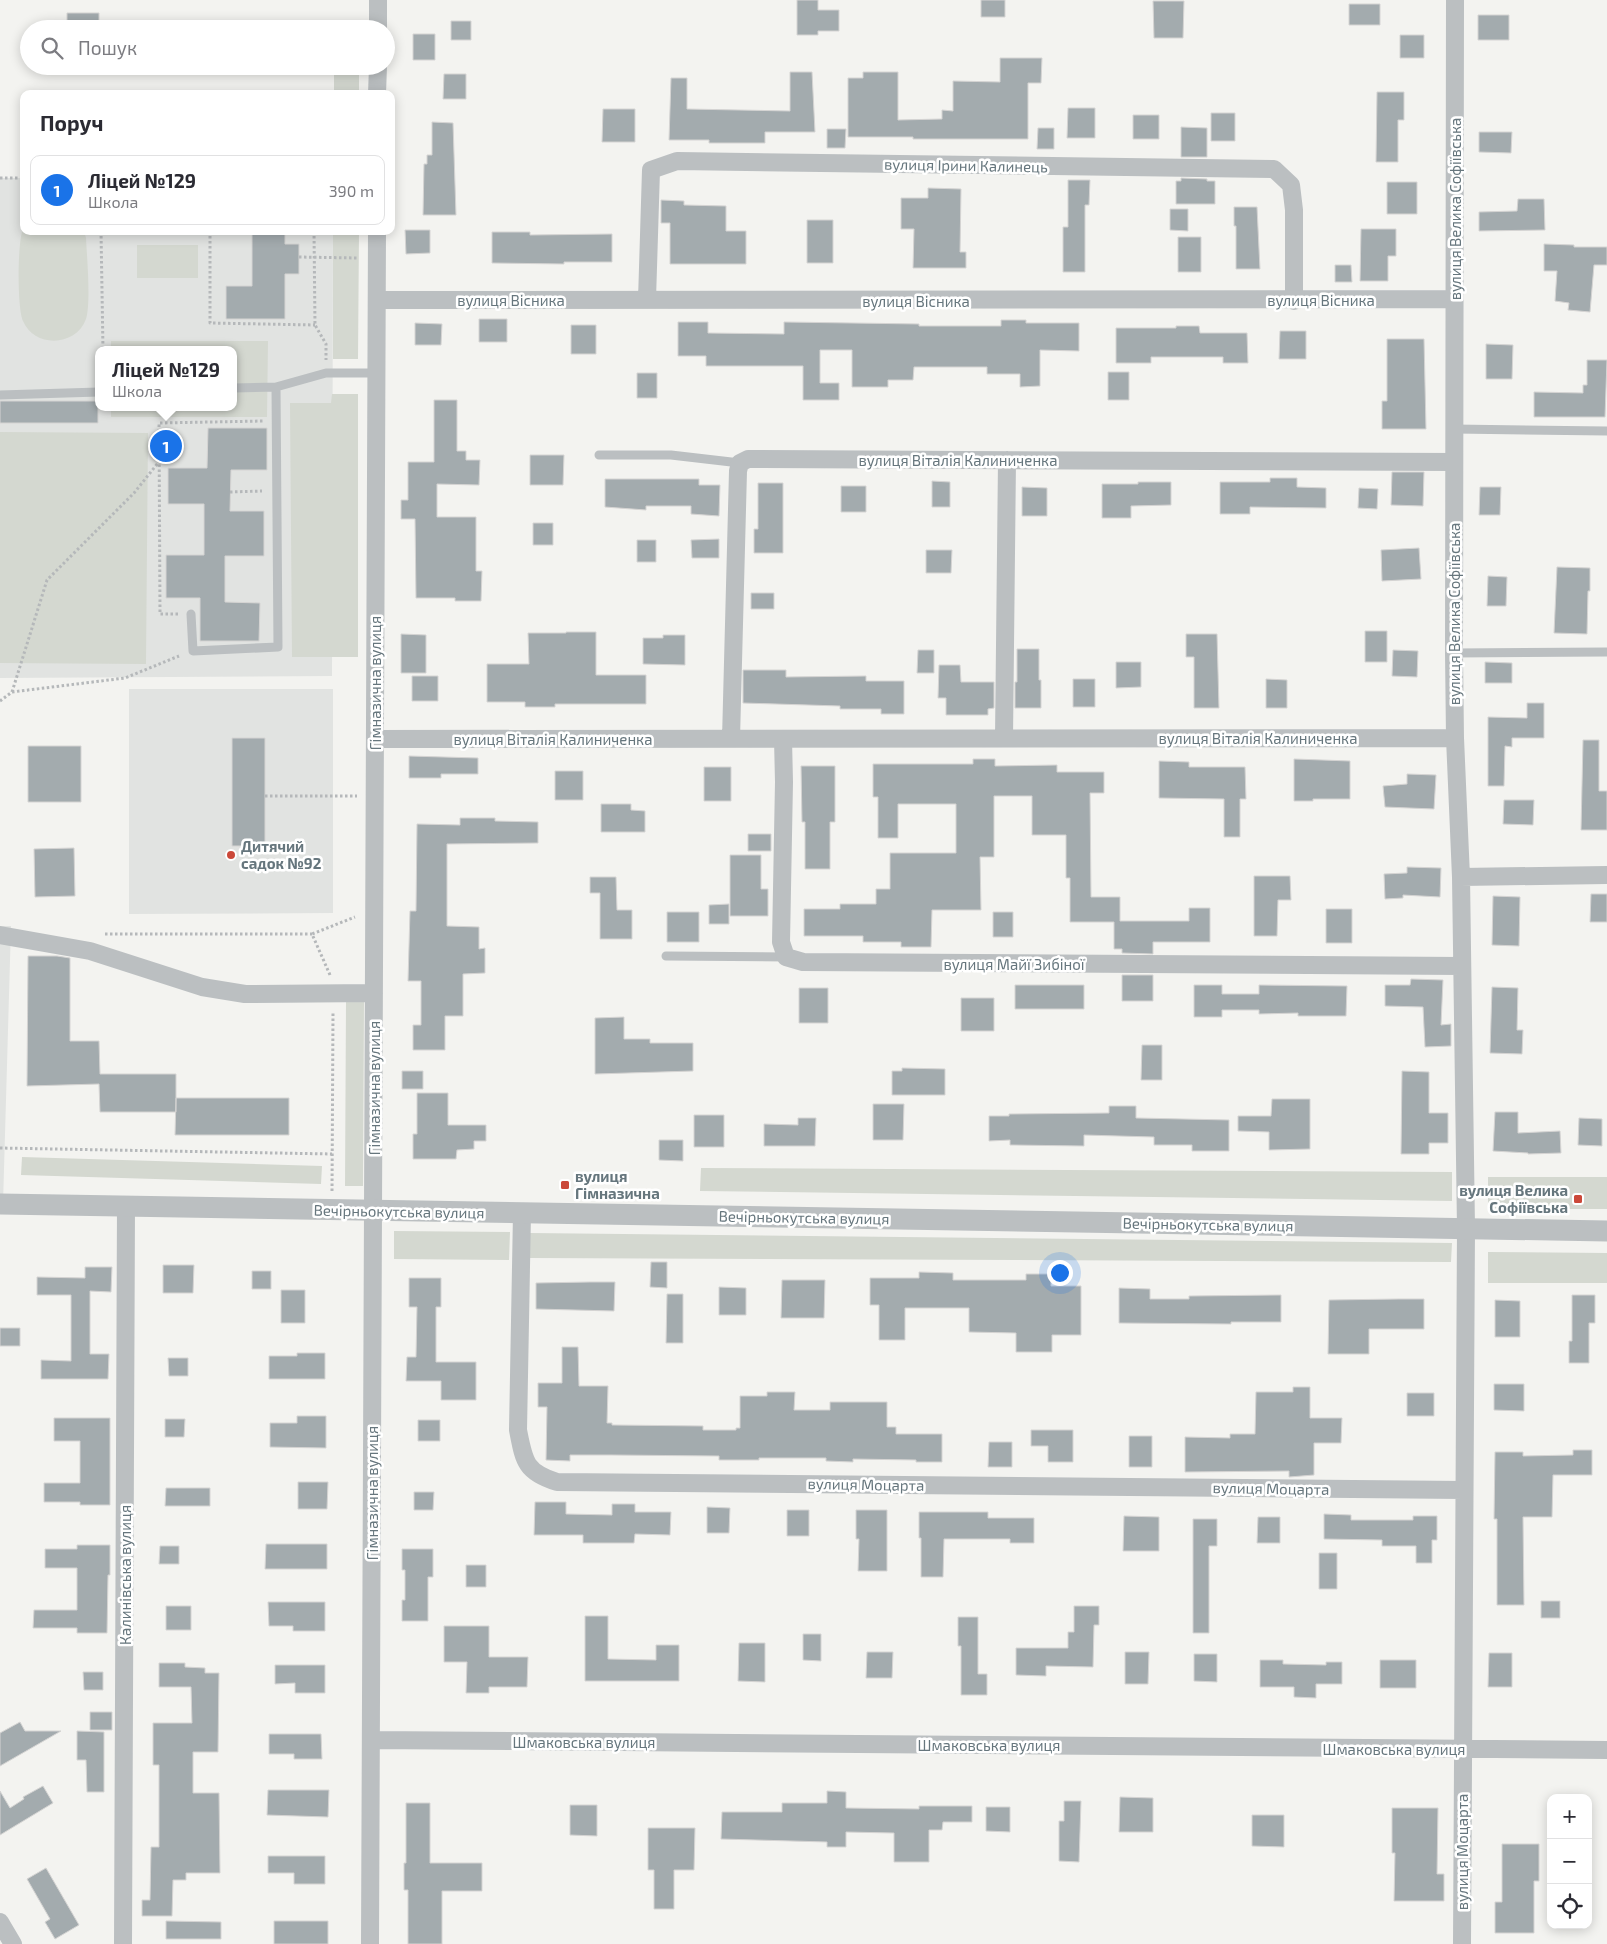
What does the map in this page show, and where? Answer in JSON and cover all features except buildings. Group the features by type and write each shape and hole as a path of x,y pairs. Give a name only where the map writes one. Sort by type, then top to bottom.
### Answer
{"street":[{"path":"378,0 378,20"},
{"name":"вулиця Велика Софіївська","path":"1455,0 1454,653 1455,738 1461,877 1466,1228"},
{"path":"378,75 378,90"},
{"name":"вулиця Ірини Калинець","path":"647,300 651,170 677,161 1274,169 1291,185 1294,210 1294,300"},
{"name":"Гімназична вулиця","path":"370,1944 377,235"},
{"name":"вулиця Вісника","path":"377,300 1454,299"},
{"name":"вулиця Віталія Калиниченка","path":"740,463 748,459 1454,462"},
{"path":"1004,738 1007,460"},
{"path":"731,739 737,492 740,463"},
{"path":"783,738 784,791 781,942 786,957"},
{"name":"вулиця Віталія Калиниченка","path":"375,739 1455,738"},
{"path":"1461,877 1607,875"},
{"path":"0,935 90,951 202,987 219,990 245,994 334,988 374,993"},
{"name":"вулиця Майї Зибіної","path":"786,957 803,962 1462,966"},
{"name":"Вечірньокутська вулиця","path":"0,1204 1607,1231"},
{"name":"Калинівська вулиця","path":"124,1944 126,1206"},
{"name":"вулиця Моцарта","path":"522,1213 518,1430 523,1455 530,1466 539,1476 557,1482 1464,1490"},
{"name":"вулиця Моцарта","path":"1462,1944 1466,1228"},
{"name":"Шмаковська вулиця","path":"371,1740 1607,1750"},
{"path":"0,1922 13,1944"}],"lane":[{"path":"237,388 276,387 326,373 377,373"},
{"path":"192,614 193,651 278,647 276,387"},
{"path":"0,395 95,392"},
{"path":"1454,429 1607,431"},
{"path":"599,455 671,455 740,463"},
{"path":"1454,653 1607,652"},
{"path":"666,956 786,957"}],"path":[{"path":"0,178 20,178"},
{"path":"101,235 103,346"},
{"path":"210,235 210,324 315,325"},
{"path":"314,235 315,325 326,344 326,373"},
{"path":"298,257 359,258"},
{"path":"192,614 160,614 159,423 276,421"},
{"path":"12,692 47,580 134,493 159,462"},
{"path":"230,492 278,491"},
{"path":"0,701 12,692 125,678 193,651"},
{"path":"265,796 357,796"},
{"path":"98,934 312,934 355,917"},
{"path":"312,934 334,988 332,1195"},
{"path":"0,1148 332,1154"}],"shaded area":[{"path":"334,75 359,75 359,90 334,90"},
{"path":"0,178 20,178 20,235 333,235 332,676 0,678"},
{"path":"22,235 85,235 88,268 87,312 86,319 81,328 73,335 55,341 45,340 28,330 21,314 20,244"},
{"path":"333,235 359,235 358,359 333,359"},
{"path":"137,245 198,245 198,278 137,278"},
{"path":"111,341 268,341 267,417 111,417 111,411 237,411 237,346 111,346"},
{"path":"332,394 358,394 358,657 292,657 290,403 331,403"},
{"path":"0,432 148,433 146,664 0,663"},
{"name":"Дитячий садок №92","path":"129,689 333,689 333,913 129,914"},
{"path":"0,926 11,926 3,1204 0,1204"},
{"path":"346,1002 364,1002 363,1186 345,1186"},
{"path":"22,1157 322,1166 321,1184 21,1175"},
{"path":"701,1168 1452,1172 1452,1201 700,1191"},
{"path":"1488,1177 1607,1177 1607,1209 1488,1209"},
{"path":"394,1231 510,1232 509,1260 394,1259"},
{"path":"530,1233 1452,1243 1451,1262 530,1258"},
{"path":"1488,1252 1607,1253 1607,1283 1488,1283"}],"place":[{"name":"Ліцей №129","path":"166,446"},
{"name":"Дитячий садок №92","path":"231,855"},
{"name":"вулиця Гімназична","path":"565,1185"},
{"name":"вулиця Велика Софіївська","path":"1578,1199"}]}
